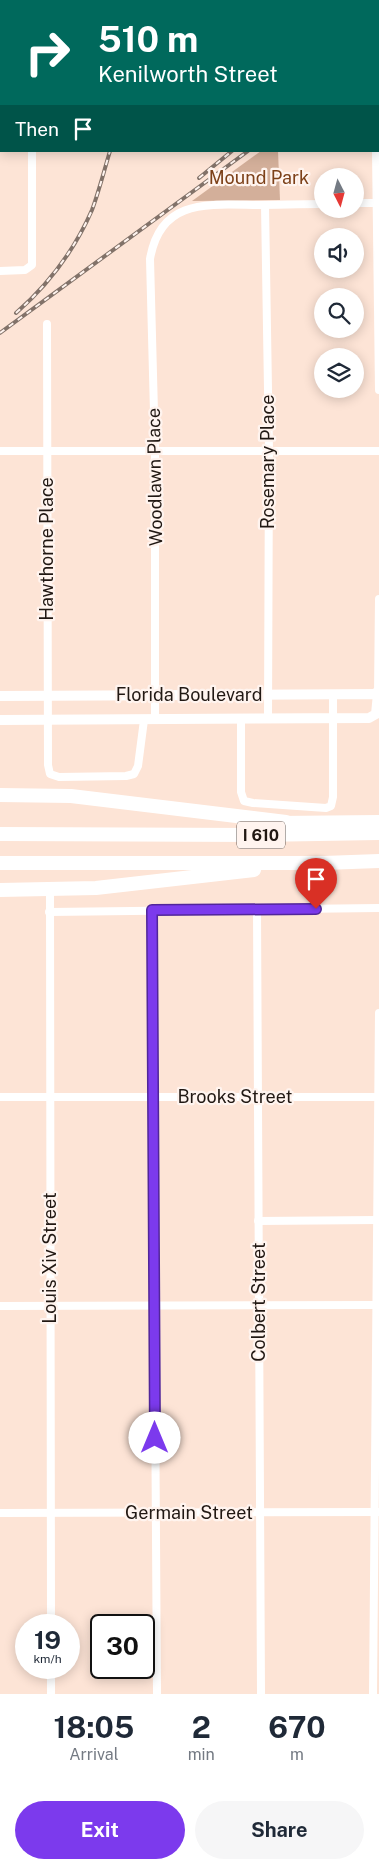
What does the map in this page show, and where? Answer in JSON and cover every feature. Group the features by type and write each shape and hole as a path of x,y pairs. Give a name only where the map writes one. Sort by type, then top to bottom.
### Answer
{"highway":[{"path":"0,795 72,796 286,822"},
{"path":"143,833 286,822 379,822"},
{"name":"I 610","path":"0,834 143,833 258,835 379,833"},
{"name":"I 610","path":"0,863 324,863 379,861"},
{"path":"0,890 96,888 324,863"}],"street":[{"path":"0,271 24,270 32,265 32,152"},
{"path":"376,152 379,390"},
{"path":"364,203 378,203"},
{"name":"Woodlawn Place","path":"155,719 155,451 150,259 153,245 157,234 175,215 190,207 213,204 314,204"},
{"name":"Rosemary Place","path":"265,205 269,451 268,719"},
{"name":"Hawthorne Place","path":"47,324 47,696 48,765 50,774 59,777 126,776 134,774 138,766 144,720"},
{"path":"0,451 379,451"},
{"path":"379,599 379,694"},
{"path":"241,719 241,792 244,801 321,808 331,806 333,797 333,694"},
{"name":"Florida Boulevard","path":"0,696 379,694 376,714 373,717 333,719 0,720"},
{"name":"Louis Xiv Street","path":"50,890 51,1614"},
{"path":"49,912 379,908"},
{"name":"Colbert Street","path":"257,909 261,1694"},
{"path":"152,910 157,1694"},
{"path":"373,1694 377,1637 379,1013"},
{"name":"Brooks Street","path":"0,1097 378,1097"},
{"path":"258,1221 377,1220"},
{"path":"0,1306 378,1305"},
{"name":"Germain Street","path":"0,1513 377,1512"},
{"path":"51,1679 51,1694"}],"green space":[{"name":"Mound Park","path":"260,152 278,152 280,200 192,201"}],"railway":[{"path":"16,313 39,291 60,266 77,239 92,210 110,152"},
{"path":"199,178 231,152"},
{"path":"0,333 247,152"}],"route":[{"path":"155,1438 152,910 316,909"}]}
